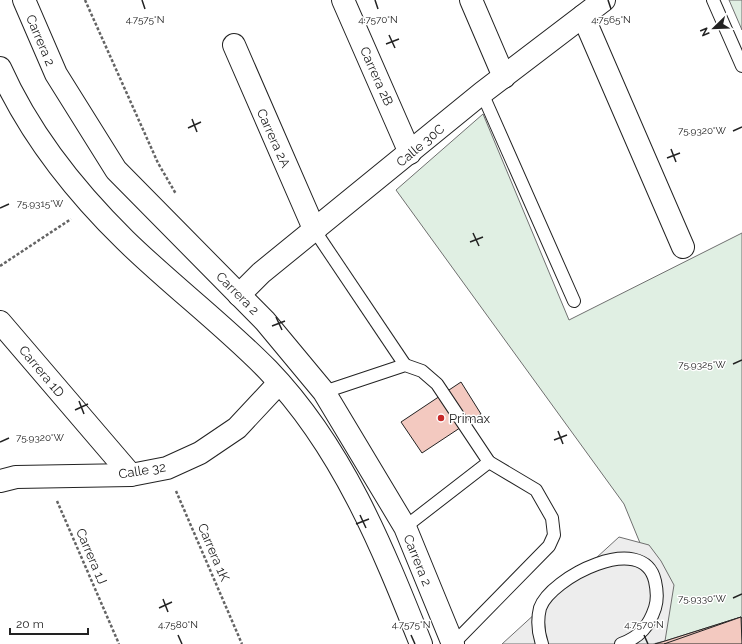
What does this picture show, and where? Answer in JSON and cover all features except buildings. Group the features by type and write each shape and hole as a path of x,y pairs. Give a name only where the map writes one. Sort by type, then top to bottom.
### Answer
{"street":[{"name":"Carrera 2","path":"24,0 56,74 116,170 265,321 324,392 405,526 453,644"},
{"name":"Carrera 2B","path":"343,0 410,153"},
{"path":"471,0 504,77"},
{"name":"Calle 30C","path":"239,294 261,273 315,231 482,93 601,1"},
{"path":"583,16 683,247"},
{"name":"Carrera 2A","path":"234,45 315,231"},
{"path":"0,68 34,130 60,168 91,206 127,242 268,370 301,408 329,448 359,500 387,558 421,644"},
{"name":"Carrera 1D","path":"0,322 131,475"},
{"name":"Calle 32","path":"0,481 16,477 131,475 167,468 200,453 237,428 279,383"}],"lane":[{"path":"713,0 742,66"},
{"path":"482,93 574,301"},
{"path":"315,231 405,365 422,371 437,384 489,462 536,490 552,518 554,536 549,546 453,644"},
{"path":"324,392 405,365"},
{"path":"405,526 489,462"},
{"path":"542,644 538,632 538,618 541,607 548,595 557,587 593,565 609,559 621,558 645,565 653,575 657,590 656,604 650,622 632,640 621,644"}],"path":[{"path":"85,0 158,163 177,196"},
{"path":"0,266 91,206"},
{"name":"Carrera 1K","path":"167,468 242,644"},
{"name":"Carrera 1J","path":"47,476 119,644"}],"green space":[{"path":"729,0 742,0 742,30"},
{"path":"483,114 569,320 742,233 742,619 741,617 665,641 640,543 624,504 396,190"}],"shaded area":[{"path":"619,537 649,545 661,561 674,585 665,641 653,644 502,644"}],"place":[{"name":"Primax","path":"441,418"}]}
